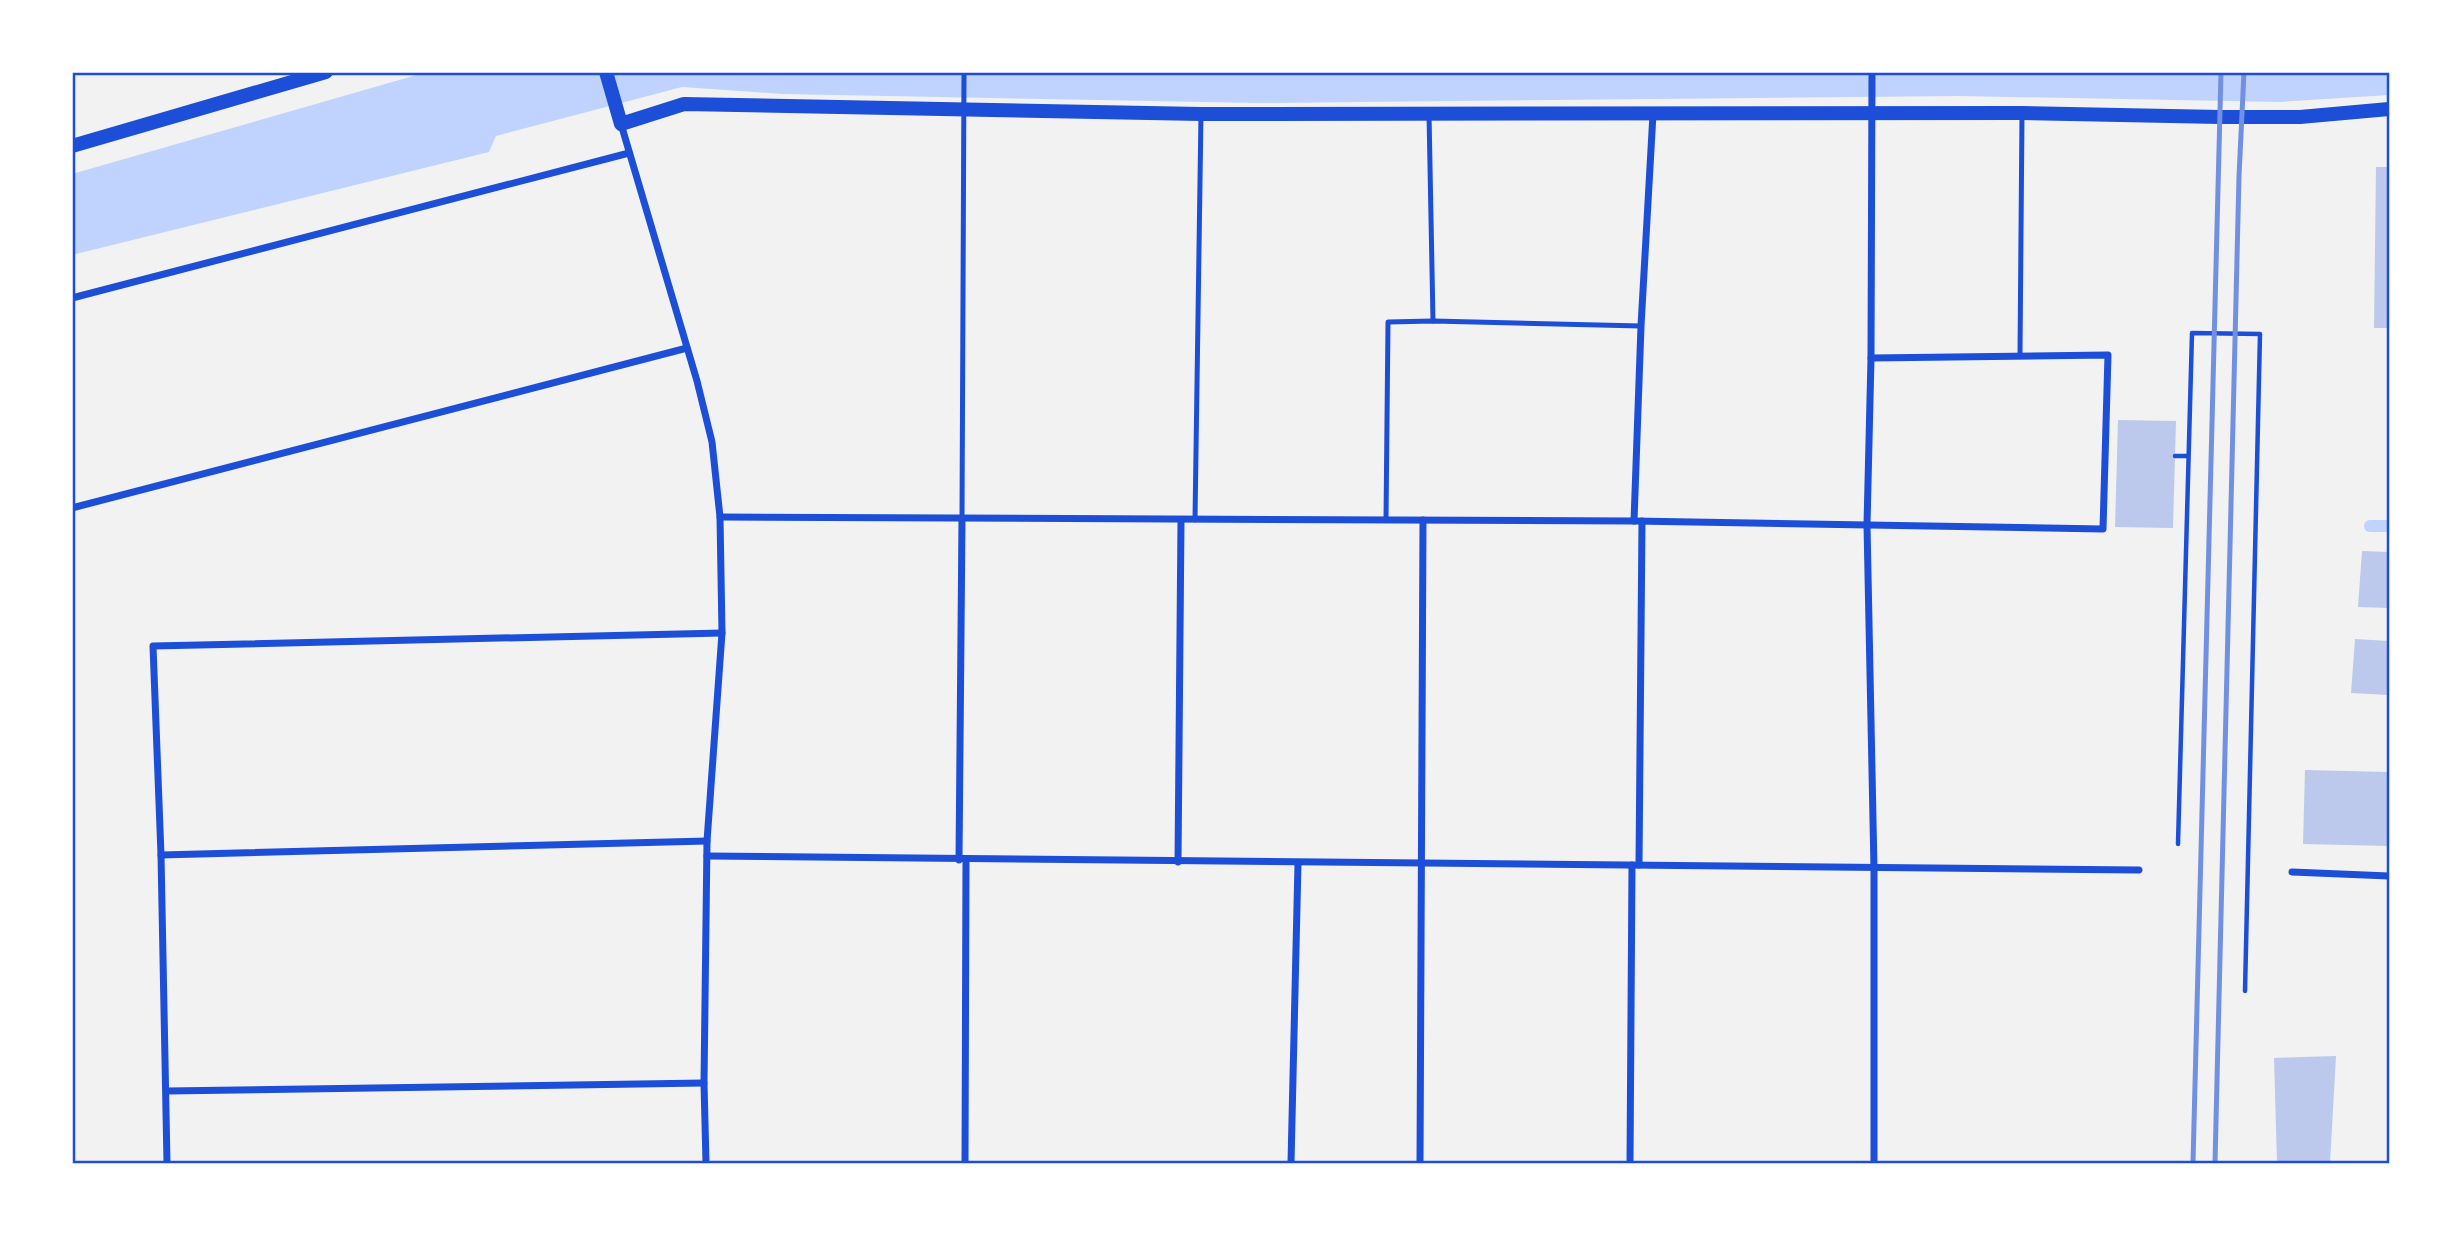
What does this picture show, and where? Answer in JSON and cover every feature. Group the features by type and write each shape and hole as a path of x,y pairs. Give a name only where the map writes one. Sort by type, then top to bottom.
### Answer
{"main road":[{"path":"72,146 326,72"},
{"path":"606,72 620,119 684,104 1201,114 2022,113 2300,117 2389,109"}],"street":[{"path":"1872,72 1871,358 1867,526 1874,869 1874,1163"},
{"path":"1630,1163 1641,326 1653,113"},
{"path":"620,119 712,442 720,517 722,633 707,841 704,1083 706,1163"},
{"path":"72,298 629,153"},
{"path":"72,508 687,348"},
{"path":"720,517 1638,521 2103,529 2108,355 1871,358"},
{"path":"962,519 965,1163"},
{"path":"1178,862 1181,520"},
{"path":"1420,1163 1423,520"},
{"path":"167,1163 161,855 153,646 722,633"},
{"path":"161,855 707,841"},
{"path":"707,856 2139,870"},
{"path":"1291,1163 1298,863"},
{"path":"2292,872 2389,876"},
{"path":"167,1091 704,1083"}],"lane":[{"path":"962,519 964,72"},
{"path":"2020,355 2022,113"},
{"path":"1195,520 1201,114"},
{"path":"1429,114 1433,321"},
{"path":"1387,520 1388,322 1641,326"}],"path":[{"path":"2178,844 2192,333 2260,334 2245,991"},
{"path":"2175,456 2188,456"}],"water":[{"path":"427,72 2389,72 2389,95 2280,102 1960,96 1259,103 783,94 682,87 496,136 489,152 72,255 72,174"}],"building":[{"path":"2376,167 2389,167 2389,328 2374,328"},
{"path":"2118,420 2176,421 2173,528 2115,527"},
{"path":"2362,551 2389,552 2389,608 2358,607"},
{"path":"2355,639 2389,641 2389,695 2351,693"},
{"path":"2305,770 2389,772 2389,846 2303,844"},
{"path":"2336,1056 2330,1163 2277,1163 2274,1058"}],"waterway":[{"path":"2370,526 2389,526"}],"railway":[{"path":"2193,1163 2221,72"},
{"path":"2215,1163 2239,176 2244,72"}]}
